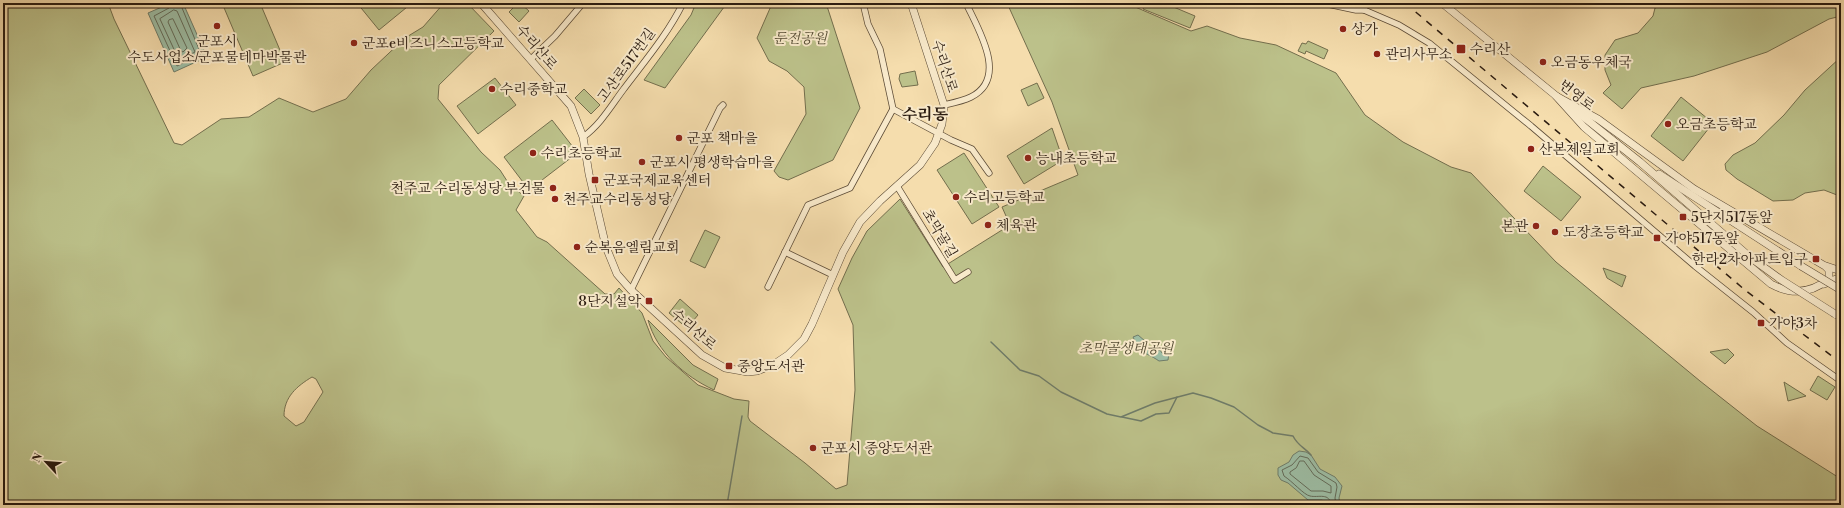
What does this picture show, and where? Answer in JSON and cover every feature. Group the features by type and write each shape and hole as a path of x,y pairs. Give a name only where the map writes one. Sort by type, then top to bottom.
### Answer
{"street":[{"name":"수리산로","path":"481,3 571,106 583,137 589,174 606,247 617,274 631,290 702,355 725,368 748,372 763,369 781,360 804,339 833,275 860,222 922,163 932,149 939,134 942,124 944,105 911,3"},
{"path":"531,59 555,36 583,3"},
{"path":"671,3 683,4"},
{"path":"768,287 808,206 850,188 893,109 880,48 868,24 863,3"},
{"path":"944,105 972,96 983,87 990,70 989,55 966,3"},
{"path":"1323,3 1356,10 1364,10 1399,25 1429,43 1531,126 1689,261 1753,312 1787,343 1841,381"},
{"path":"1364,10 1365,3"},
{"name":"번영로","path":"1442,3 1640,162 1751,258 1780,279 1838,315"},
{"name":"고산로517번길","path":"583,137 590,132 608,111 661,38 683,4"},
{"path":"1556,96 1598,118 1694,189 1825,266 1841,271"},
{"path":"1556,96 1584,127 1771,284 1788,291 1800,292 1821,286 1841,277"},
{"path":"631,290 720,108 723,105"},
{"path":"893,109 939,134 972,149 989,173"},
{"name":"번영로","path":"1640,162 1801,266 1841,290"},
{"name":"초막골길","path":"897,186 955,280 968,272"},
{"path":"785,252 833,275"},
{"path":"1821,286 1830,275 1829,270 1825,266"}],"green space":[{"name":"초막골생태공원","path":"3,3 108,3 114,19 174,143 182,145 221,119 249,117 279,98 313,112 346,99 371,70 405,38 423,27 444,3 467,3 494,31 439,85 438,99 481,152 500,170 509,184 524,196 516,210 537,237 547,242 605,294 614,294 619,288 642,313 653,341 666,357 698,385 734,399 749,401 748,417 750,421 836,489 847,485 855,390 853,325 838,289 852,258 867,231 900,199 943,267 1010,225 1002,207 1078,175 1052,102 1007,3 1126,3 1191,31 1207,26 1240,38 1276,45 1336,73 1365,115 1403,142 1451,167 1471,173 1556,262 1757,426 1841,479 1841,505 3,505","holes":["312,377 316,379 323,392 304,422 296,426 284,416 286,403 292,393 301,384"]},
{"path":"222,3 260,3 285,62 253,76"},
{"path":"357,3 412,3 379,30"},
{"path":"518,3 529,11 519,22 509,12"},
{"path":"696,3 727,3 665,88 644,80 691,15"},
{"name":"둔전공원","path":"765,3 826,3 860,108 833,160 788,180 779,177 774,171 806,114 804,87 787,71 769,61 757,38 771,6"},
{"path":"1146,3 1164,3 1195,16 1190,28 1143,9"},
{"path":"1667,3 1841,3 1841,16 1829,19 1767,52 1694,76 1641,88 1622,109 1603,93 1611,85 1605,70 1605,55 1615,40 1638,33 1653,16 1655,8"},
{"path":"1308,41 1328,50 1324,59 1306,51 1305,54 1298,51 1302,43 1306,44"},
{"path":"1841,57 1841,194 1837,195 1824,190 1805,193 1793,200 1773,201 1737,179 1726,170 1725,164 1733,155 1755,143 1784,115 1805,90"},
{"path":"915,71 918,85 902,87 899,79 900,74"},
{"path":"495,78 516,105 478,134 457,106"},
{"path":"1037,83 1044,98 1028,106 1021,90"},
{"path":"584,89 600,105 591,114 575,98"},
{"path":"1681,97 1713,123 1683,161 1651,136"},
{"path":"552,120 573,147 572,157 529,190 504,157"},
{"path":"1052,128 1063,160 1024,184 1007,156"},
{"path":"964,153 999,207 972,224 937,170"},
{"path":"1543,166 1581,197 1561,221 1524,191"},
{"path":"705,230 720,237 705,268 690,261"},
{"path":"1603,268 1626,276 1622,287 1607,278"},
{"path":"680,299 698,315 687,328 669,313"},
{"path":"648,320 693,365 718,379 714,390 692,378 673,362 665,353 652,332"},
{"path":"1728,349 1734,355 1725,364 1710,352"},
{"path":"1818,376 1835,387 1827,400 1810,390"},
{"path":"1784,382 1806,396 1788,401"}],"water":[{"path":"171,3 183,3 207,57 174,72 148,13"},
{"path":"1138,335 1145,341 1147,348 1153,353 1160,350 1162,353 1169,353 1168,360 1159,361 1141,350 1133,337"},
{"path":"1299,451 1306,452 1311,455 1320,469 1335,477 1342,486 1339,498 1340,505 1329,505 1322,500 1308,500 1288,483 1281,480 1278,475 1278,468 1289,462 1293,455"}],"waterway":[{"path":"991,342 1020,370 1039,376 1061,392 1107,414 1121,417 1155,403 1193,393 1234,407 1258,425 1273,433 1293,436 1311,455"},
{"path":"1122,417 1141,421 1156,414 1169,413 1177,397"},
{"path":"727,505 742,416"}],"railway":[{"path":"1405,3 1745,290 1841,363"}],"place":[{"name":"군포시 수도사업소/군포물테마박물관","path":"217,26"},
{"name":"상가","path":"1343,29"},
{"name":"군포e비즈니스고등학교","path":"354,43"},
{"name":"수리산","path":"1461,49"},
{"name":"관리사무소","path":"1377,54"},
{"name":"오금동우체국","path":"1543,62"},
{"name":"수리중학교","path":"492,89"},
{"name":"오금초등학교","path":"1668,124"},
{"name":"군포 책마을","path":"679,138"},
{"name":"산본제일교회","path":"1531,149"},
{"name":"수리초등학교","path":"533,153"},
{"name":"능내초등학교","path":"1028,158"},
{"name":"군포시 평생학습마을","path":"642,162"},
{"name":"군포국제교육센터","path":"595,180"},
{"name":"천주교 수리동성당 부건물","path":"553,188"},
{"name":"수리고등학교","path":"956,197"},
{"name":"천주교수리동성당","path":"555,199"},
{"name":"5단지517동앞","path":"1683,217"},
{"name":"체육관","path":"988,225"},
{"name":"본관","path":"1536,226"},
{"name":"도장초등학교","path":"1555,232"},
{"name":"가야517동앞","path":"1657,238"},
{"name":"순복음엘림교회","path":"577,247"},
{"name":"한라2차아파트입구","path":"1816,259"},
{"name":"8단지설악","path":"649,301"},
{"name":"가야3차","path":"1761,323"},
{"name":"중앙도서관","path":"729,366"},
{"name":"군포시 중앙도서관","path":"813,448"}],"district":[{"name":"수리동","path":"925,114"}]}
